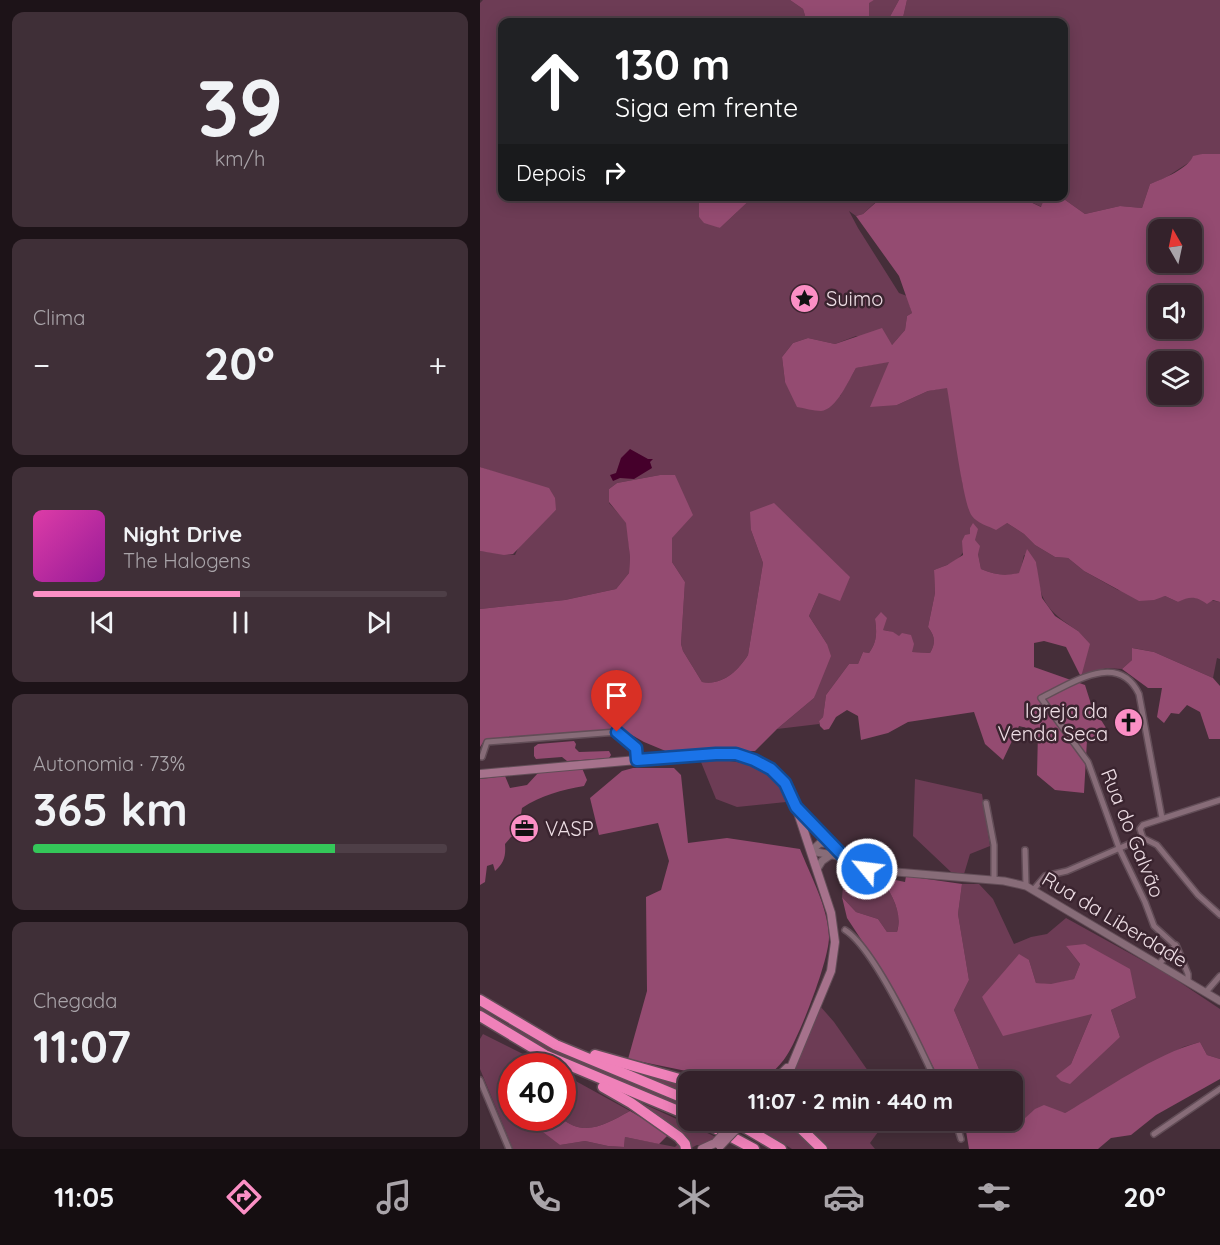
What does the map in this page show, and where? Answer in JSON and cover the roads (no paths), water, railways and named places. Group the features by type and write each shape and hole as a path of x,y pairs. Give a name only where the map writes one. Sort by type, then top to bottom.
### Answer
{"highway":[{"path":"480,1000 520,1025 584,1057 678,1096"},
{"path":"480,1016 542,1053"},
{"path":"520,1025 600,1056 678,1079"},
{"path":"576,1068 678,1111"},
{"path":"576,1074 611,1091 644,1111 682,1139 686,1149"},
{"path":"720,1131 754,1149"},
{"path":"752,1131 781,1149"},
{"path":"803,1131 822,1149"}],"main road":[{"path":"480,774 716,754 736,754 771,769 785,783 796,807 834,927 835,951 825,987 789,1071"},
{"path":"785,1071 794,1059"},
{"path":"718,1146 727,1131"},
{"path":"702,1149 718,1146 734,1131"}],"street":[{"name":"Rua do Galvão","path":"1162,818 1136,687 1119,674 1099,672 1041,698 1088,762 1119,848 1145,902 1154,927 1176,945 1188,974 1188,981"},
{"path":"482,757 487,742 617,732 636,748 637,760"},
{"path":"1220,800 1162,818 1143,825 1140,829 1143,838 1157,845 1198,895 1220,915"},
{"path":"986,803 994,845 994,880"},
{"name":"Rua da Liberdade","path":"796,807 845,858 855,865 872,870 994,880 1030,887 1220,1000"},
{"path":"1025,850 1030,887 1045,876 1067,871 1143,838"},
{"path":"811,851 820,843 831,844"},
{"path":"811,851 845,858"},
{"path":"817,870 822,861 832,854"},
{"path":"845,930 855,936 887,986 930,1071"},
{"path":"1159,964 1176,945"},
{"path":"1206,992 1220,976"},
{"path":"480,1080 509,1149"},
{"path":"1154,1134 1220,1089"},
{"path":"959,1131 962,1139"}],"place":[{"name":"Suimo","path":"805,298"},
{"name":"Igreja da Venda Seca","path":"1129,722"},
{"name":"VASP","path":"524,828"}]}
